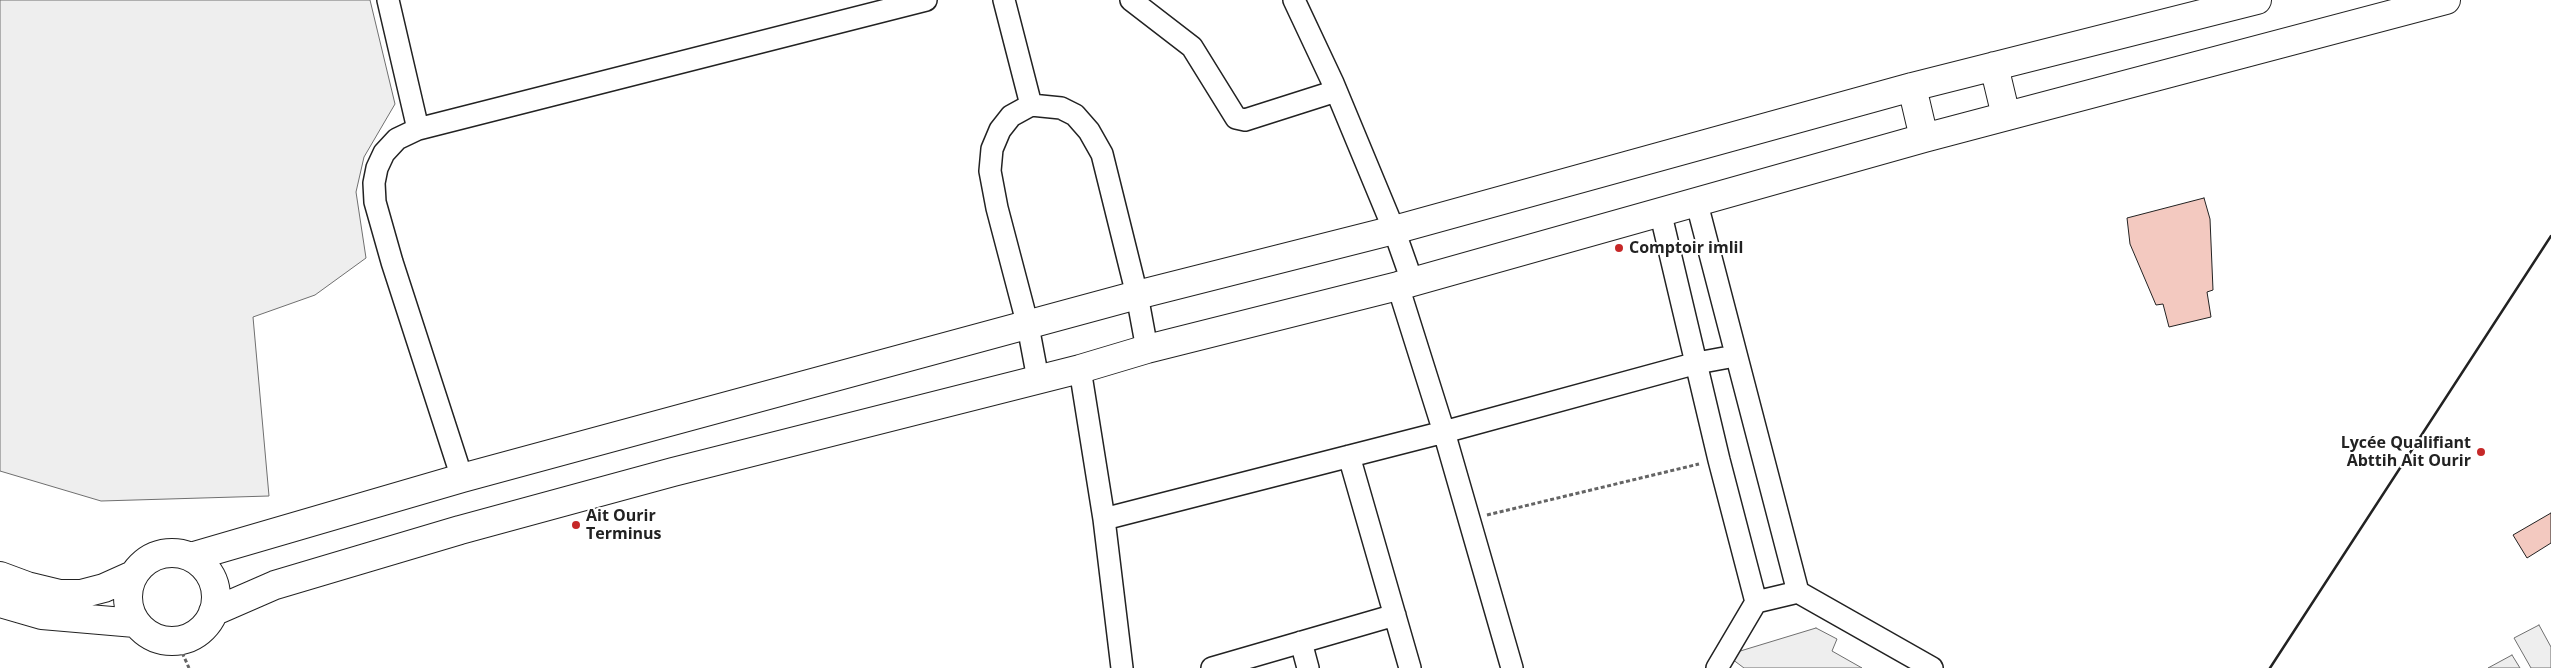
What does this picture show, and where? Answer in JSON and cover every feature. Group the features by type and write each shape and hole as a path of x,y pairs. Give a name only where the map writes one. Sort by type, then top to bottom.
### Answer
{"main road":[{"path":"191,557 462,478 1137,295 1394,230 1912,87 2257,0"},
{"path":"213,612 275,585 460,530 673,472 1405,284 1660,210 2006,116 2386,7 2434,2"},
{"path":"1994,66 2006,116"},
{"path":"1912,87 1924,138"},
{"path":"175,552 191,557 204,566 213,580 216,596 213,612 205,626 193,636 177,641 161,640 147,634 135,623 128,607 128,590 133,575 144,562 159,554 175,552"},
{"path":"0,576 27,586 67,594 81,594 104,588 133,575"},
{"path":"0,603 42,615 135,623"}],"street":[{"path":"388,0 418,129"},
{"path":"462,478 392,262 375,202 374,183 377,168 384,153 397,139 418,129 926,0"},
{"path":"1004,0 1031,105"},
{"path":"1131,0 1192,47 1236,118 1245,120 1336,91"},
{"path":"1294,0 1336,91 1394,230 1405,284 1444,432 1512,668"},
{"path":"1038,379 1028,326 997,208 990,171 992,149 1000,130 1010,116 1031,105 1061,108 1075,115 1088,131 1102,154 1137,295 1147,349"},
{"path":"1696,200 1735,356 1798,592"},
{"path":"1660,210 1719,460 1756,602 1717,668"},
{"path":"1104,519 1444,432 1697,363 1735,356"},
{"path":"1080,369 1104,519 1122,668"},
{"path":"1349,456 1410,668"},
{"path":"1756,602 1798,592 1932,668"},
{"path":"1212,668 1396,615"},
{"path":"1301,642 1308,668"}],"path":[{"path":"1469,520 1719,460"},
{"path":"177,641 189,668"}],"shaded area":[{"path":"0,0 370,0 395,104 364,157 356,192 366,258 315,295 253,317 269,496 101,501 0,471"},
{"path":"2539,625 2551,647 2551,668 2531,668 2514,638"},
{"path":"1816,628 1837,639 1832,651 1862,668 1744,668 1732,659 1737,652"},
{"path":"2512,655 2520,668 2488,668"}],"building":[{"path":"2204,198 2210,219 2213,290 2207,292 2211,317 2169,327 2163,304 2156,305 2130,244 2127,218"},
{"path":"2551,513 2551,543 2527,558 2513,535"}],"wall":[{"path":"2270,668 2551,236"}],"place":[{"name":"Comptoir imlil","path":"1619,248"},
{"name":"Lycée Qualifiant Abttih Ait Ourir","path":"2481,452"},
{"name":"Ait Ourir Terminus","path":"576,525"}]}
